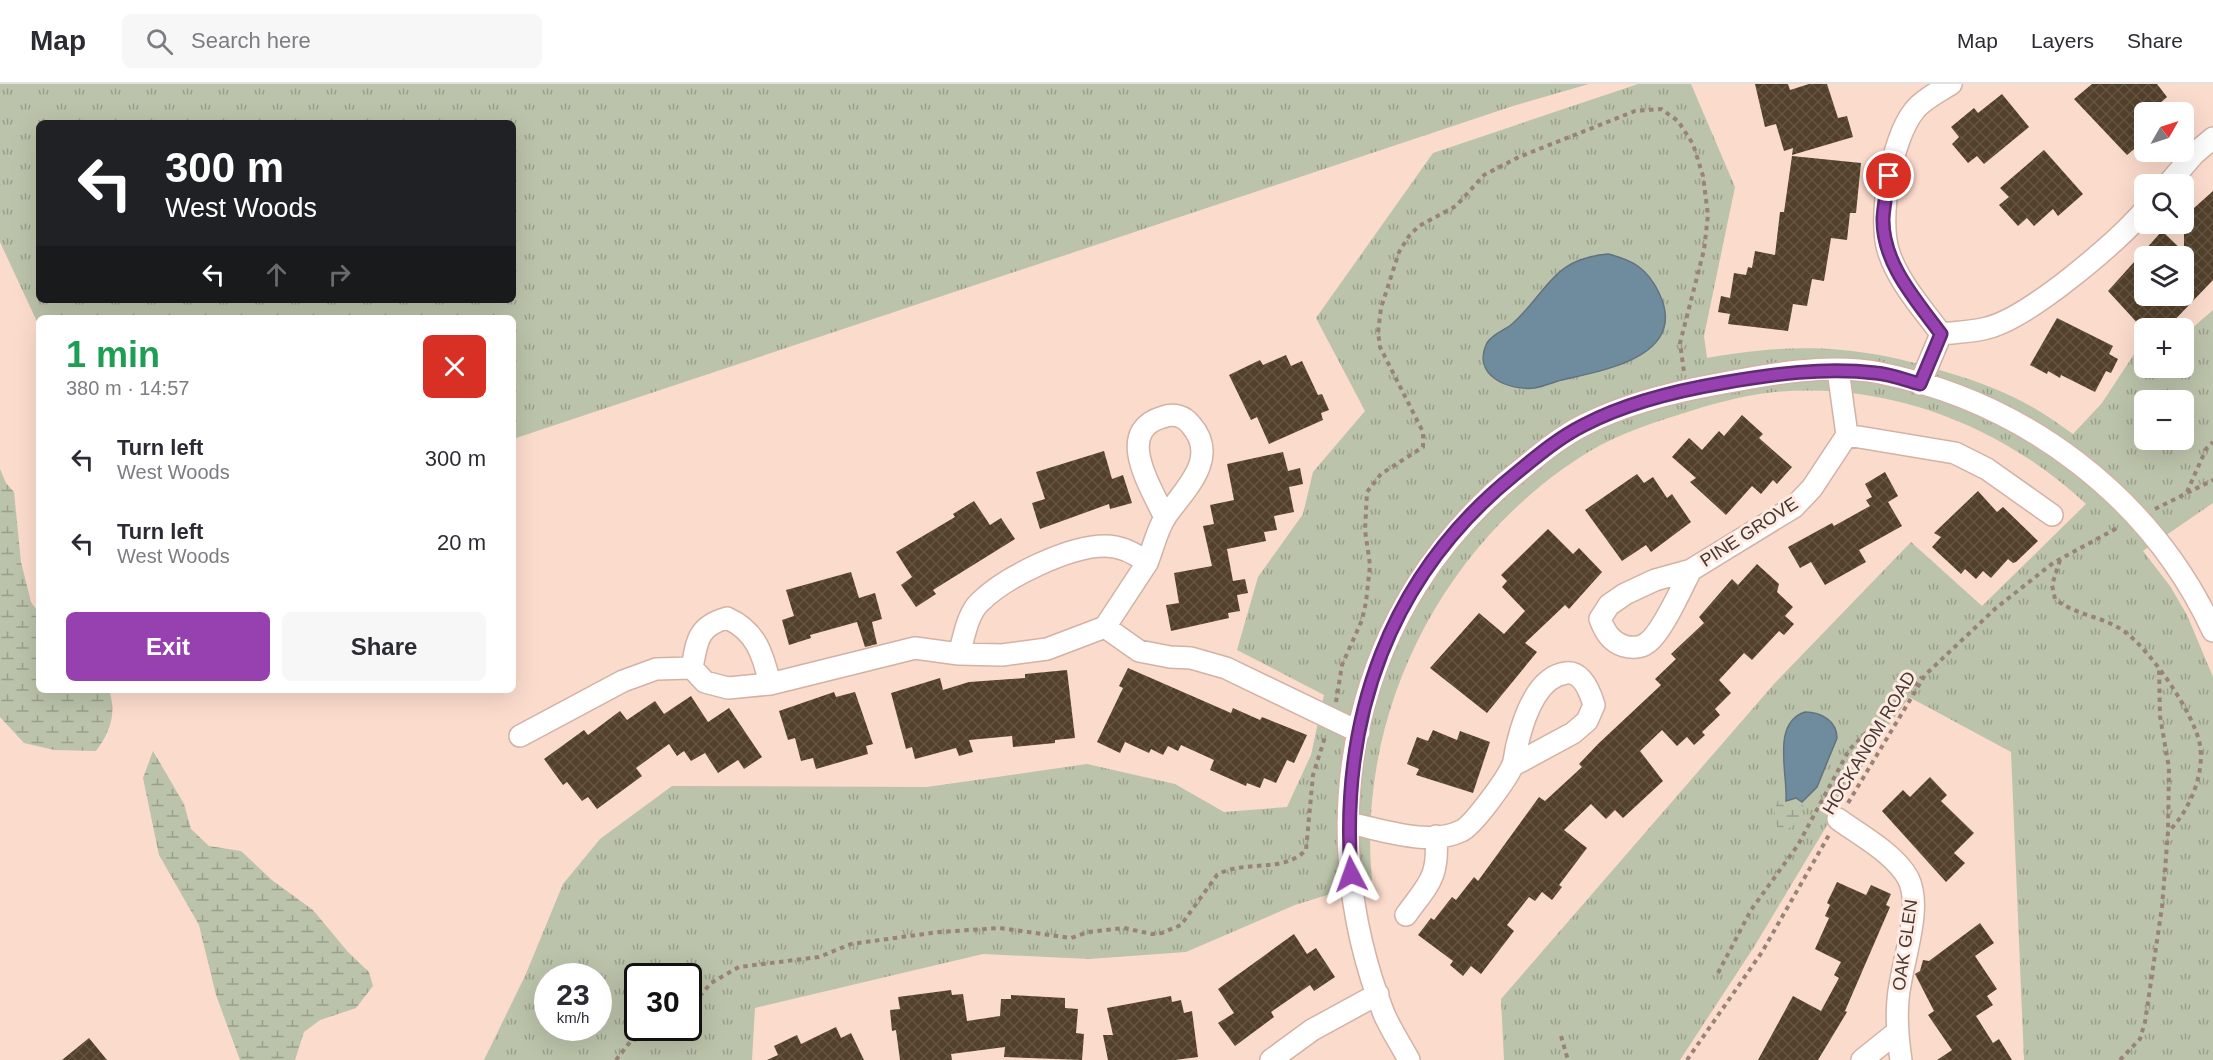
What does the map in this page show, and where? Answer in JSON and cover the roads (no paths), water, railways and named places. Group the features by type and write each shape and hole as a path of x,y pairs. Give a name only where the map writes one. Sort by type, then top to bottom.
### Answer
{"street":[{"path":"1941,334 1902,280 1888,252 1883,219 1889,176 1905,124 1915,109 1952,84"},
{"path":"2177,174 2194,154 2213,138"},
{"path":"1941,334 1989,328 2029,307 2080,270 2134,220"},
{"path":"1920,384 1941,334"},
{"path":"1838,370 1847,435 1955,453 1987,469 2052,515"},
{"path":"1409,1060 1385,1017 1364,954 1352,893 1348,823 1351,769 1368,688 1393,623 1440,549 1488,496 1549,447 1582,425 1620,409 1691,389 1766,375 1838,370 1878,373 1920,384 1978,406 2050,442 2097,476 2138,517 2184,576 2213,631"},
{"name":"PINE GROVE","path":"1691,570 1794,507 1812,488 1847,435"},
{"path":"520,736 623,681 656,669 692,668 705,682 728,688 770,684 915,648 959,654 1002,655 1047,649 1105,627 1129,595 1147,563 1165,518"},
{"path":"959,654 970,617 979,603 1011,580 1070,551 1106,545 1134,552 1147,563"},
{"path":"692,668 697,641 710,623 727,618 743,625 753,636 763,654 770,684"},
{"path":"1105,627 1140,651 1170,657 1191,658 1226,668 1359,732"},
{"path":"1348,823 1425,837 1462,831 1487,805 1512,766 1518,742 1540,688 1552,679 1567,673 1577,676 1588,688 1594,705 1587,722 1573,733 1512,766"},
{"name":"OAK GLEN","path":"1838,819 1899,866 1912,888 1915,899 1902,969 1897,1032 1901,1060"},
{"path":"1406,915 1432,878 1438,863 1436,836"},
{"path":"1272,1060 1312,1030 1378,994"},
{"path":"1862,1060 1897,1032"}],"water":[{"path":"1608,254 1625,259 1639,267 1650,278 1659,293 1665,314 1663,331 1653,345 1639,356 1621,364 1535,388 1504,384 1488,373 1483,355 1487,343 1495,334 1512,324 1552,278 1562,270 1574,262"},
{"path":"1805,712 1817,714 1831,722 1837,738 1817,787 1802,802 1796,798 1786,801 1785,738 1788,727 1795,718"}]}
